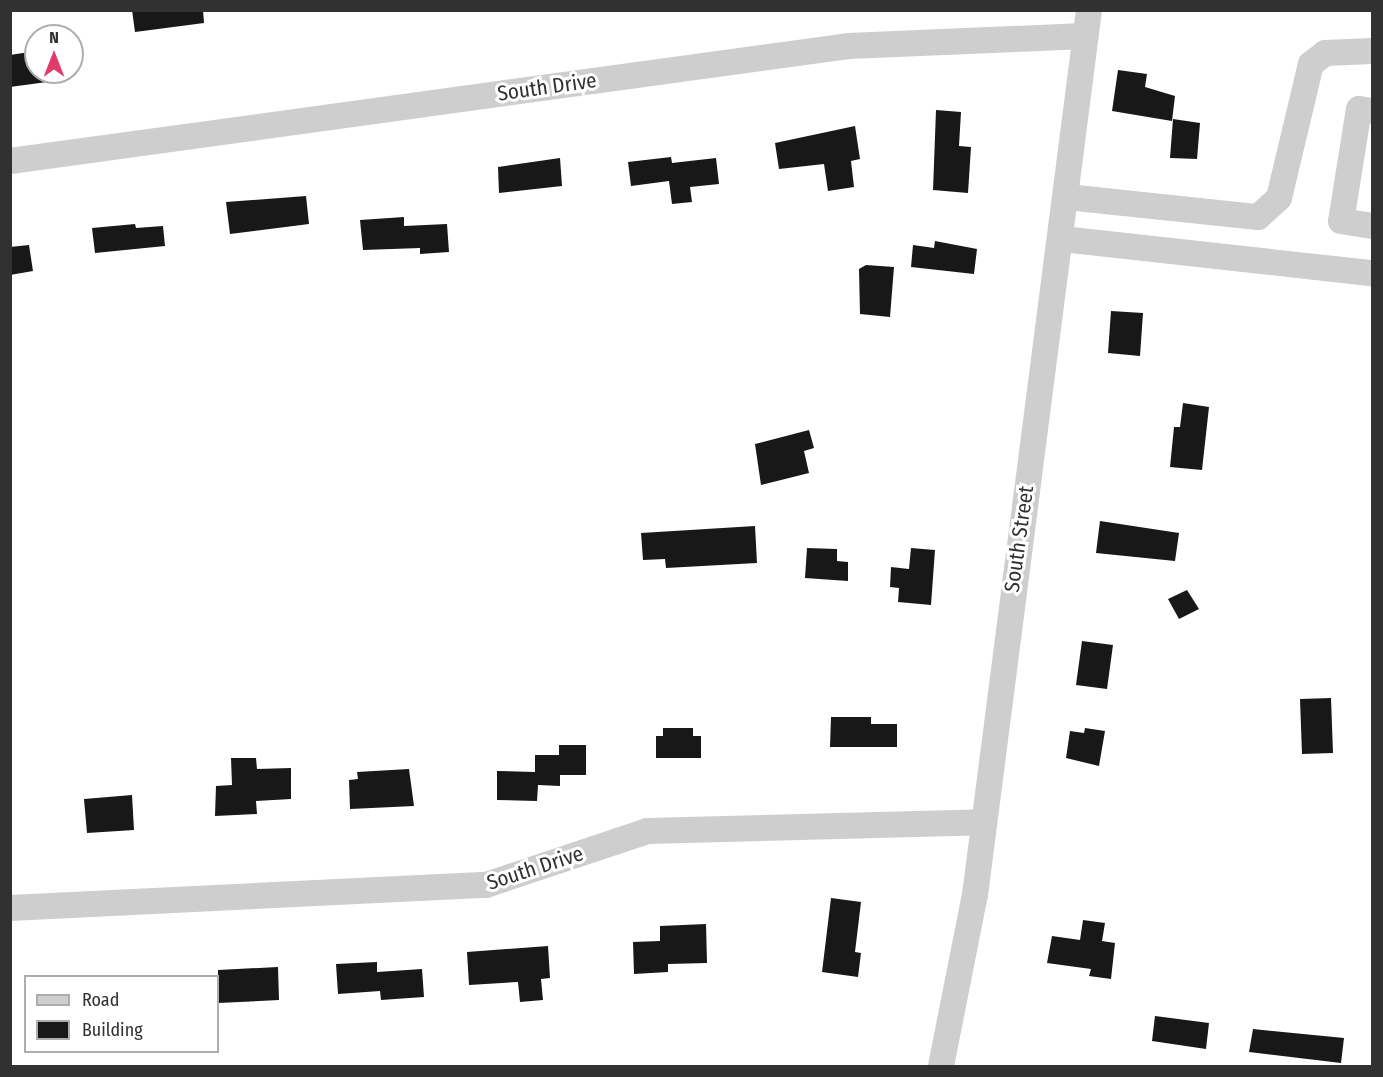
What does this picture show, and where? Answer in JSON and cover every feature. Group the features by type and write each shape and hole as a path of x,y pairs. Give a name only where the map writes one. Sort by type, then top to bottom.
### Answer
{"street":[{"name":"South Street","path":"941,1066 970,931 1062,238 1089,10"},
{"name":"South Drive","path":"10,161 848,46 1085,36"},
{"path":"1067,197 1258,218 1279,198 1311,64 1325,53 1372,51"},
{"path":"1372,111 1359,109 1341,221 1372,226"},
{"path":"1062,238 1372,273"},
{"name":"South Drive","path":"10,908 486,885 647,831 984,822"}],"building":[{"path":"132,10 203,10 204,23 135,32"},
{"path":"24,53 24,84 32,84 10,87 10,55"},
{"path":"1118,70 1147,74 1145,87 1175,96 1172,121 1112,111"},
{"path":"936,110 961,112 959,146 971,147 968,193 933,190"},
{"path":"1173,119 1200,123 1197,159 1170,158"},
{"path":"855,126 860,159 851,161 854,187 828,191 824,164 779,169 775,143"},
{"path":"671,157 672,163 716,158 719,184 690,187 692,202 672,204 669,181 631,186 628,162"},
{"path":"560,158 562,186 499,193 498,167"},
{"path":"306,196 309,224 230,234 226,202"},
{"path":"404,217 404,226 447,224 449,252 420,254 420,248 363,250 360,220"},
{"path":"135,224 136,228 163,226 165,246 95,253 92,228"},
{"path":"935,241 977,249 974,274 911,267 913,245 934,248"},
{"path":"29,245 33,271 10,275 10,247"},
{"path":"866,265 894,267 890,317 860,314 859,269"},
{"path":"1111,311 1143,313 1140,356 1108,353"},
{"path":"1183,403 1209,407 1202,470 1170,467 1174,427 1180,427"},
{"path":"809,430 814,448 804,451 809,473 761,485 755,444"},
{"path":"1100,521 1179,533 1175,561 1096,553"},
{"path":"755,526 757,563 666,568 665,559 643,560 641,533"},
{"path":"807,548 837,549 837,561 848,562 848,581 805,578"},
{"path":"911,548 935,550 931,605 898,602 899,588 890,587 891,567 909,569"},
{"path":"1187,590 1199,609 1179,619 1168,599"},
{"path":"1082,641 1113,645 1107,689 1076,685"},
{"path":"1331,698 1333,753 1302,754 1300,699"},
{"path":"831,717 871,717 871,724 897,724 897,747 830,747"},
{"path":"663,728 693,728 693,736 701,736 701,758 656,758 656,736 663,736"},
{"path":"1085,728 1105,731 1099,766 1066,758 1070,731 1084,733"},
{"path":"559,745 586,745 586,775 560,775 560,786 538,785 537,801 497,800 497,771 535,772 535,755 559,755"},
{"path":"231,758 256,758 257,769 291,768 291,799 256,801 257,814 215,816 216,786 232,785"},
{"path":"409,769 414,806 350,809 349,780 358,779 357,772"},
{"path":"132,795 134,830 87,833 84,799"},
{"path":"831,898 861,902 855,952 861,953 858,977 822,972"},
{"path":"1083,920 1105,923 1102,941 1115,943 1111,979 1089,976 1091,969 1047,963 1052,936 1080,940"},
{"path":"706,924 707,963 668,964 668,972 634,974 633,942 660,941 660,926"},
{"path":"548,946 550,978 541,979 543,1000 520,1002 518,982 469,985 467,952"},
{"path":"377,962 377,972 422,969 424,997 381,1000 380,991 338,994 336,964"},
{"path":"278,967 279,1000 219,1003 218,970"},
{"path":"1155,1016 1209,1023 1206,1049 1152,1041"},
{"path":"1253,1029 1344,1038 1341,1063 1249,1052"}]}
